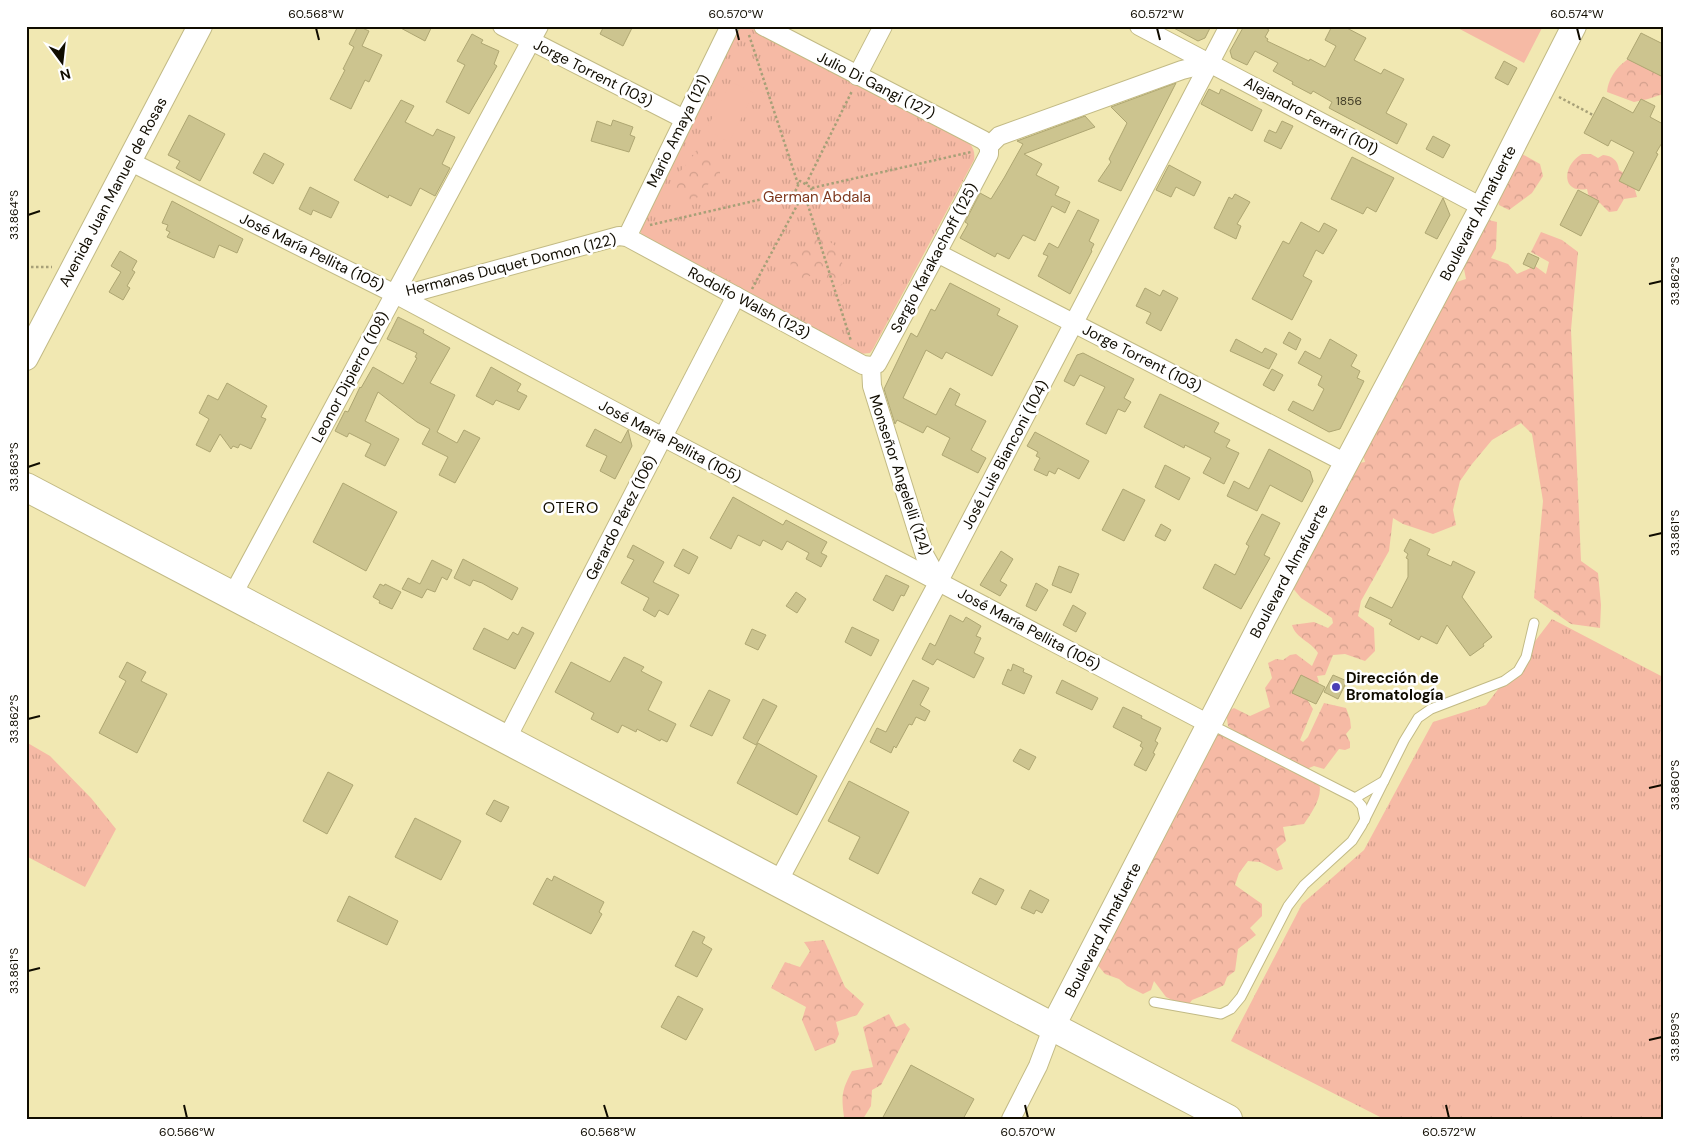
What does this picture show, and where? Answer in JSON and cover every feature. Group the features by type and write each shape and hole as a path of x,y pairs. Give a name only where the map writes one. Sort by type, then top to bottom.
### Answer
{"main road":[{"name":"Avenida Juan Manuel de Rosas","path":"26,358 200,26"},
{"name":"Boulevard Almafuerte","path":"1053,1026 1209,724 1482,207 1574,26"},
{"path":"26,487 1228,1119"}],"street":[{"name":"Jorge Torrent (103)","path":"502,26 535,34 684,119"},
{"path":"857,76 883,26"},
{"name":"Alejandro Ferrari (101)","path":"1139,26 1482,207"},
{"name":"José Luis Bianconi (104)","path":"778,882 939,581 1229,26"},
{"name":"Julio Di Gangi (127)","path":"747,27 857,76 983,140 976,150"},
{"name":"Mario Amaya (121)","path":"627,237 684,119 747,27"},
{"name":"Leonor Dipierro (108)","path":"232,596 535,34"},
{"path":"976,150 999,136 1182,70 1210,63"},
{"name":"Sergio Karakachoff (125)","path":"871,366 877,364 989,154 976,150"},
{"name":"José María Pellita (105)","path":"129,161 395,294 1209,724"},
{"name":"Hermanas Duquet Domon (122)","path":"395,294 415,292 620,236 627,237"},
{"name":"Rodolfo Walsh (123)","path":"627,237 742,295 864,365 871,366"},
{"name":"Jorge Torrent (103)","path":"937,253 1346,463"},
{"name":"Gerardo Pérez (106)","path":"506,740 663,437 742,295"},
{"name":"Monseñor Angelelli (124)","path":"871,366 872,386 925,556 939,581"},
{"name":"Boulevard Almafuerte","path":"1011,1119 1038,1066 1053,1026"}],"lane":[{"path":"1154,1002 1221,1014 1231,1009 1241,997 1288,906 1304,885 1352,840 1365,820 1404,741 1418,718 1431,709 1504,681 1518,671 1526,657 1534,623"},
{"path":"1209,724 1355,798 1362,806 1365,820"},
{"path":"1355,798 1384,781"}],"path":[{"path":"747,27 798,184"},
{"path":"806,184 855,84 857,76"},
{"path":"1542,88 1593,115"},
{"path":"794,192 800,181 812,188 976,150"},
{"path":"812,188 806,199 851,341"},
{"path":"627,237 640,227 794,192"},
{"path":"794,192 794,194 806,199"},
{"path":"742,295 801,198"},
{"path":"26,267 74,267"}],"green space":[{"path":"1454,26 1543,26 1524,63"},
{"name":"German Abdala","path":"746,27 970,144 973,150 974,160 870,353 860,354 644,238 641,234 640,227 735,32"},
{"path":"1633,57 1663,70 1663,94 1634,102 1607,92 1615,71 1624,62"},
{"path":"731,82 754,93 729,142 706,130"},
{"path":"701,148 709,160 720,164 720,175 708,184 697,198 684,201 674,199 675,175 694,155 694,152"},
{"path":"1522,154 1540,164 1543,176 1532,193 1509,210 1499,205 1497,189 1510,163"},
{"path":"1582,154 1591,154 1598,158 1603,155 1614,159 1619,170 1629,176 1635,185 1637,197 1624,199 1617,211 1609,212 1600,203 1594,204 1589,198 1587,189 1572,187 1567,177 1568,171 1571,164"},
{"path":"1480,218 1497,222 1496,249 1491,258 1508,264 1517,274 1535,266 1546,274 1549,262 1531,252 1541,232 1562,240 1578,252 1571,330 1581,561 1598,573 1601,605 1600,628 1571,624 1534,598 1543,501 1532,434 1521,423 1492,440 1460,481 1453,510 1456,525 1433,534 1403,524 1393,518 1389,551 1361,601 1358,616 1374,628 1375,651 1365,661 1345,654 1333,655 1325,675 1317,676 1319,682 1311,690 1308,701 1313,709 1300,740 1303,742 1308,737 1324,703 1346,708 1351,728 1346,734 1350,742 1350,748 1345,750 1339,749 1324,769 1314,766 1309,768 1318,781 1320,792 1304,824 1283,827 1286,841 1276,849 1283,869 1277,871 1260,862 1248,861 1239,873 1235,885 1262,904 1262,916 1250,928 1256,935 1238,949 1235,971 1227,977 1224,985 1192,1000 1187,1007 1166,997 1154,981 1151,990 1143,994 1127,986 1119,979 1105,974 1096,963 1215,736 1222,733 1235,732 1228,726 1226,712 1234,708 1250,716 1270,707 1265,688 1272,678 1268,663 1276,659 1283,660 1290,655 1296,654 1312,666 1318,653 1297,634 1292,625 1314,622 1328,628 1333,623 1332,618 1301,598 1291,586 1346,490 1353,469 1359,463 1365,462 1363,455 1394,392 1403,387 1401,381 1450,284 1466,279 1462,259"},
{"path":"822,236 838,248 846,277 842,285 829,288 815,274 798,279 792,273 790,260 794,253 809,245 812,240"},
{"path":"1552,619 1663,677 1663,1119 1384,1119 1231,1041 1302,904 1364,850 1433,722 1486,705"},
{"path":"26,742 50,756 91,798 116,829 85,887 26,856"},
{"path":"824,940 845,987 864,1004 857,1015 836,1022 839,1034 835,1043 815,1051 802,1020 806,1007 771,988 785,962 800,967 810,951 804,942"},
{"path":"889,1014 896,1027 905,1023 910,1029 881,1085 872,1090 871,1106 863,1119 844,1117 843,1093 852,1071 873,1067 863,1027"}],"building":[{"path":"358,26 369,31 362,46 382,55 369,82 365,80 351,109 330,99 354,47 349,44"},
{"path":"397,26 432,26 425,41"},
{"path":"604,26 633,26 623,46 600,34"},
{"path":"1170,26 1211,26 1205,38 1198,41"},
{"path":"1244,26 1263,26 1269,30 1265,37 1268,39 1267,41 1325,67 1336,46 1325,40 1332,26 1343,26 1366,38 1354,60 1381,74 1384,69 1404,79 1386,113 1407,124 1397,144 1329,108 1332,102 1313,91 1311,94 1292,84 1293,82 1273,71 1278,63 1255,51 1247,65 1232,58 1230,51"},
{"path":"1641,33 1663,44 1663,77 1627,59"},
{"path":"472,34 483,40 481,43 499,51 494,64 497,66 469,114 446,102 465,65 457,61"},
{"path":"1504,61 1517,68 1508,85 1495,78"},
{"path":"1176,83 1121,191 1098,181 1111,162 1109,159 1127,123 1111,107"},
{"path":"1209,89 1219,94 1221,89 1262,110 1252,131 1201,104"},
{"path":"1603,97 1633,113 1641,99 1655,106 1650,117 1663,124 1663,141 1639,191 1619,181 1634,152 1611,140 1608,146 1584,133"},
{"path":"401,100 414,106 405,122 433,136 437,129 455,137 442,164 450,168 435,196 420,188 411,206 389,195 388,198 354,180"},
{"path":"189,115 225,134 200,181 176,168 180,161 168,155"},
{"path":"1085,116 1095,127 1024,154 1042,164 1036,175 1059,187 1055,195 1070,202 1065,213 1052,206 1035,241 1023,235 1009,259 997,253 995,257 960,238 968,224 965,222 980,193 991,199 1004,178 1023,144 1017,141"},
{"path":"613,120 633,127 630,135 635,137 629,152 591,141 597,121 611,126"},
{"path":"1282,121 1293,126 1281,149 1264,141 1269,130 1276,133"},
{"path":"1433,136 1450,145 1443,158 1426,149"},
{"path":"264,153 284,164 273,184 253,173"},
{"path":"1352,157 1394,178 1376,212 1367,207 1363,214 1331,199"},
{"path":"1169,165 1201,182 1194,196 1176,187 1171,197 1156,190"},
{"path":"310,187 339,202 331,218 313,210 311,215 299,209"},
{"path":"1578,190 1599,201 1581,236 1560,225"},
{"path":"1235,194 1250,202 1237,224 1241,226 1236,239 1214,228 1229,197 1232,199"},
{"path":"1443,198 1450,215 1437,239 1425,233"},
{"path":"172,201 243,239 237,253 219,245 214,258 167,237 170,232 166,230 168,225 162,223"},
{"path":"1078,210 1099,220 1089,241 1094,244 1092,251 1070,294 1038,276 1048,256 1043,254 1049,243 1058,248"},
{"path":"1301,222 1319,232 1324,223 1337,230 1323,254 1316,250 1303,276 1312,281 1292,320 1252,299 1283,241 1289,244"},
{"path":"120,251 137,261 132,270 135,272 127,286 130,288 123,300 109,292 121,272 111,266"},
{"path":"1528,253 1539,258 1534,269 1523,264"},
{"path":"950,283 1000,309 997,315 1018,326 992,376 946,352 942,359 926,350 903,398 936,415 950,388 960,394 955,405 986,421 971,450 986,458 978,473 942,455 950,438 927,426 923,433 897,420 895,424 884,389 911,333 917,337 931,309 935,311"},
{"path":"1145,288 1160,296 1163,290 1178,298 1161,331 1146,323 1151,313 1136,306"},
{"path":"398,317 424,330 423,333 450,348 430,383 455,395 437,432 457,443 464,430 480,438 455,483 439,475 448,457 422,444 430,429 417,422 378,392 365,421 399,439 385,466 365,456 371,444 349,433 347,437 335,431 345,411 348,412 360,387 373,367 403,384 417,358 415,357 417,353 387,339"},
{"path":"1289,332 1301,339 1296,350 1283,343"},
{"path":"1236,339 1262,353 1265,348 1277,354 1269,369 1230,351"},
{"path":"1330,339 1357,355 1351,366 1360,371 1357,378 1364,381 1340,429 1329,432 1288,410 1293,401 1313,411 1324,389 1318,385 1322,376 1298,363 1305,351 1320,359"},
{"path":"1083,353 1134,379 1124,398 1131,402 1125,412 1118,409 1106,434 1086,424 1105,387 1080,375 1074,386 1064,381 1077,355"},
{"path":"491,367 521,384 517,391 527,396 519,410 496,400 493,405 476,396"},
{"path":"1272,369 1283,375 1274,391 1263,385"},
{"path":"227,383 267,406 261,417 266,419 251,449 240,444 238,448 233,446 231,449 220,434 210,452 196,445 209,419 199,413 208,395 218,400"},
{"path":"1160,394 1219,423 1214,432 1230,440 1226,447 1239,453 1224,484 1203,473 1211,458 1185,445 1184,448 1144,427"},
{"path":"595,429 621,443 628,430 632,446 615,479 600,471 607,456 586,446"},
{"path":"1035,432 1089,461 1079,479 1058,468 1055,474 1049,471 1047,476 1034,470 1040,458 1036,456 1038,452 1027,446"},
{"path":"1269,449 1310,471 1313,481 1302,502 1270,485 1257,511 1227,496 1234,481 1249,489"},
{"path":"1165,465 1190,478 1179,500 1155,487"},
{"path":"343,483 397,512 366,571 313,542"},
{"path":"1123,489 1145,500 1124,541 1102,530"},
{"path":"733,497 783,525 786,520 827,542 821,553 827,556 821,567 806,559 809,553 787,541 782,550 763,540 760,546 738,535 731,549 710,538"},
{"path":"1262,514 1280,523 1264,555 1270,558 1241,609 1203,588 1215,564 1235,575 1249,546 1246,544"},
{"path":"1161,524 1171,530 1165,541 1155,536"},
{"path":"1410,539 1430,549 1427,555 1451,566 1453,561 1475,572 1462,597 1492,637 1483,644 1484,646 1470,656 1447,625 1437,644 1421,636 1419,640 1389,624 1392,620 1365,607 1370,597 1392,608 1408,577 1408,559 1406,558 1408,554 1404,551"},
{"path":"633,545 664,562 653,582 679,595 668,615 659,610 655,617 643,610 649,598 621,583 634,560 627,557"},
{"path":"683,549 698,557 689,574 674,566"},
{"path":"1001,551 1013,559 1000,581 1007,585 1000,596 980,585"},
{"path":"463,559 518,588 512,600 482,583 473,580 470,586 454,578"},
{"path":"432,560 452,570 447,580 442,577 435,592 427,589 422,598 402,589 408,578 420,584"},
{"path":"1059,566 1079,574 1071,593 1052,585"},
{"path":"886,575 909,586 904,596 901,595 893,611 873,600"},
{"path":"1036,583 1048,590 1036,611 1026,606"},
{"path":"380,584 384,586 385,584 401,592 392,609 379,603 380,601 373,597"},
{"path":"796,592 806,599 797,613 786,606"},
{"path":"1073,605 1086,613 1076,632 1063,625"},
{"path":"950,615 963,622 966,617 981,626 976,636 981,638 974,653 984,658 974,678 937,659 933,665 922,659 930,643 935,646"},
{"path":"522,627 534,633 515,669 473,649 484,628 508,640 513,632 518,635"},
{"path":"852,627 879,640 871,656 845,642"},
{"path":"752,629 766,635 758,650 745,644"},
{"path":"624,657 644,667 641,671 662,682 648,710 676,724 667,742 661,739 660,741 637,729 636,732 622,725 618,733 591,719 594,713 555,692 571,662 610,682"},
{"path":"127,662 146,672 141,681 167,694 137,753 99,733 126,681 119,677"},
{"path":"1013,664 1024,669 1023,672 1032,676 1024,694 1002,684 1008,669 1011,671"},
{"path":"1301,675 1325,687 1316,704 1292,693"},
{"name":"Dirección de Bromatología","path":"1333,675 1347,681 1338,699 1324,692"},
{"path":"913,680 929,688 920,705 930,711 925,721 916,717 912,725 909,724 896,748 894,746 891,753 870,742 877,728 886,732"},
{"path":"1062,680 1098,698 1092,710 1056,693"},
{"path":"709,690 730,700 712,736 690,726"},
{"path":"763,699 777,706 756,745 743,738"},
{"path":"1123,707 1161,728 1155,741 1158,743 1153,753 1155,754 1146,771 1134,765 1143,748 1140,746 1142,742 1113,727"},
{"path":"758,743 817,776 797,815 737,783"},
{"path":"1020,749 1036,757 1029,770 1013,761"},
{"path":"328,772 353,785 327,834 303,821"},
{"path":"849,781 909,812 878,874 849,859 860,837 828,821"},
{"path":"494,800 509,807 501,822 486,814"},
{"path":"415,818 461,841 441,880 395,857"},
{"path":"554,876 604,902 599,912 602,914 591,934 533,904 547,878 552,881"},
{"path":"980,878 1004,890 996,905 972,893"},
{"path":"1030,890 1049,900 1042,913 1036,910 1034,914 1021,908"},
{"path":"349,896 398,921 387,945 337,921"},
{"path":"693,931 705,937 702,943 712,949 697,977 675,966"},
{"path":"678,996 703,1009 686,1040 661,1027"},
{"path":"911,1065 974,1099 963,1119 882,1119"}],"place":[{"name":"Dirección de Bromatología","path":"1336,687"}],"district":[{"name":"OTERO","path":"571,507"}]}
